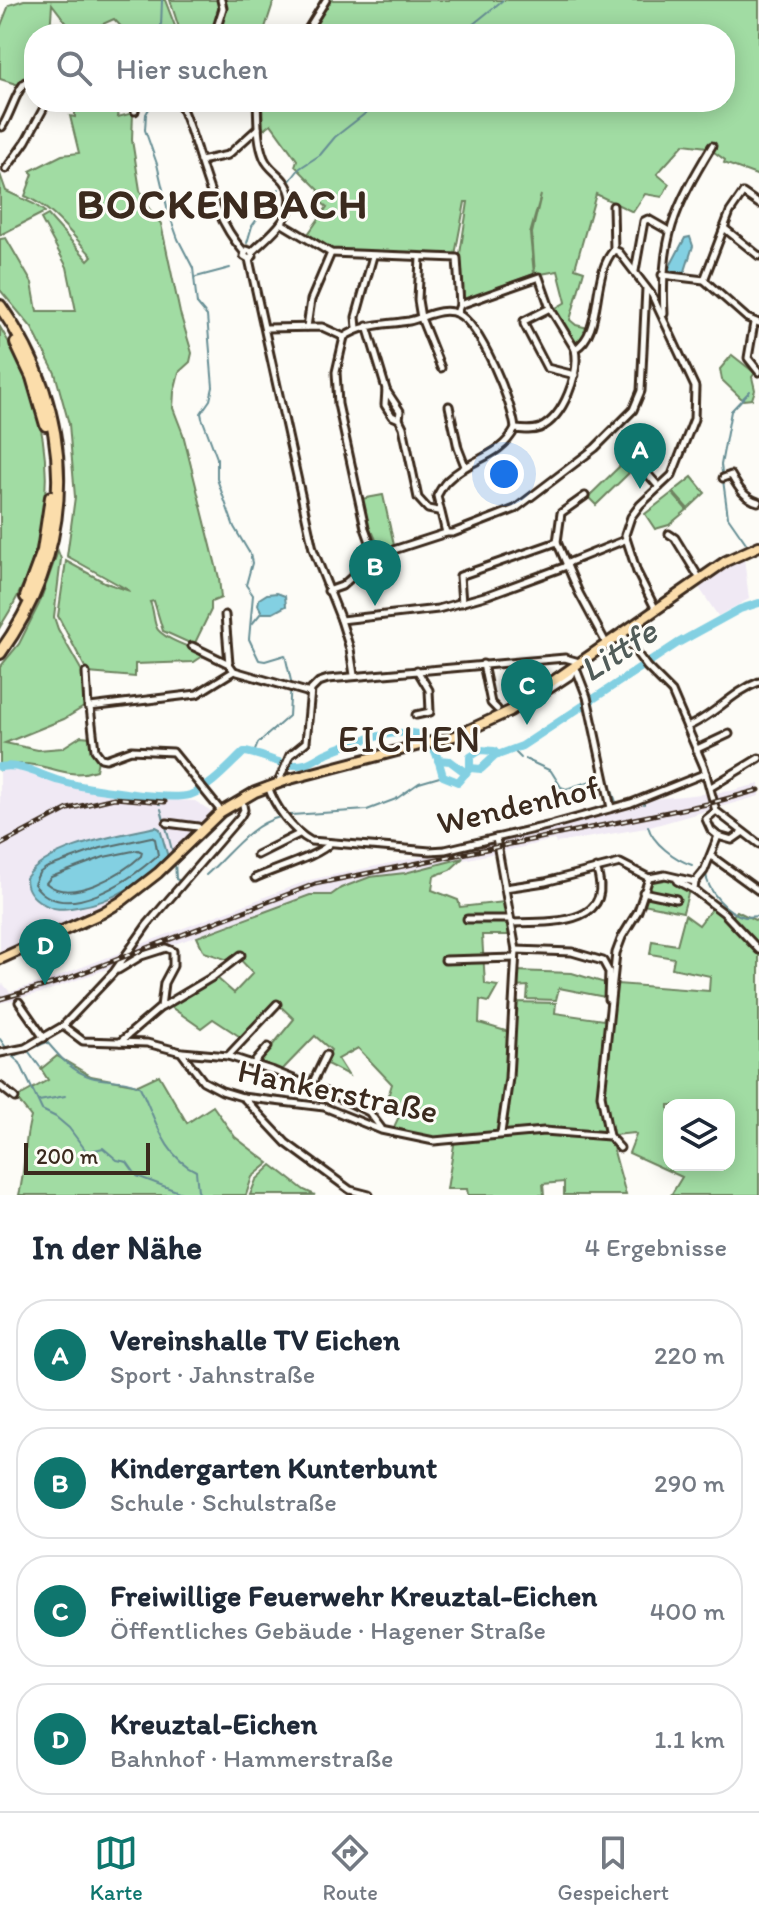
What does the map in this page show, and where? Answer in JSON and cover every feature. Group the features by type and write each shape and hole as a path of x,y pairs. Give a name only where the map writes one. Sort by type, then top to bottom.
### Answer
{"highway":[{"path":"0,306 15,327 39,374 55,431 58,462 56,523 42,576 0,653"},
{"path":"0,318 21,353 41,404 48,433 51,477 43,551 28,593 0,641"}],"main road":[{"path":"0,959 111,908 148,882 221,812 268,786 438,740 486,724 510,711 700,579 740,553 759,546"}],"street":[{"path":"218,24 223,8 221,0"},
{"path":"311,24 326,0"},
{"path":"2,127 24,83"},
{"path":"6,169 42,112"},
{"path":"183,112 216,203 244,257 249,259 313,549 341,620 354,675"},
{"path":"249,259 291,209 292,196 284,180 265,161 258,112"},
{"path":"200,161 228,155 259,128"},
{"path":"665,319 662,275 669,231 685,191 712,146"},
{"path":"704,280 724,228 743,193 759,204"},
{"path":"575,349 588,338 598,288 609,255 614,250 613,206"},
{"path":"635,272 644,221 648,219 669,231"},
{"path":"281,223 331,253 457,258 460,305 457,313"},
{"path":"724,228 759,256"},
{"path":"614,250 635,272 665,319 691,378 695,400 694,419 672,475 631,517 625,540 656,610"},
{"path":"244,252 252,252"},
{"path":"307,327 311,300 331,253"},
{"path":"357,328 356,317 373,256"},
{"path":"420,257 418,300 421,318 441,368"},
{"path":"662,275 704,280 757,323 748,358 759,372"},
{"path":"460,305 539,277 550,308 575,349 577,364 570,391 551,420 536,430 515,429"},
{"path":"328,591 342,586 375,556 453,533 515,509 595,448 633,410 641,391 646,287"},
{"path":"550,308 524,321 524,324 547,368 575,375"},
{"path":"375,556 365,528 338,404 336,372 344,337 357,328 441,312 457,313 471,325 495,370 511,407 515,429 504,447 465,466 447,480 437,496 438,511 446,533"},
{"path":"367,326 386,389 400,411 399,419 418,498 428,509 438,511"},
{"path":"265,328 327,327 344,337"},
{"path":"386,389 385,405 392,416 399,419"},
{"path":"449,406 465,466"},
{"path":"626,449 659,487"},
{"path":"723,478 731,475 739,489 750,500 759,503 759,493"},
{"path":"585,496 561,513 557,542 606,644"},
{"path":"669,534 675,538 700,579"},
{"path":"341,620 438,609 462,603 567,565 625,540"},
{"path":"462,603 460,576 557,542"},
{"path":"225,615 229,664"},
{"path":"622,633 645,664 672,692 706,773 716,811 759,844"},
{"path":"192,646 229,664 234,671 310,693"},
{"path":"278,783 288,758 306,742 310,693 319,682 354,675 565,658 577,664 590,707 611,808"},
{"path":"483,664 491,703 497,709"},
{"path":"540,696 572,675 577,664"},
{"path":"416,715 430,712 429,690 417,670"},
{"path":"89,707 197,694 234,671"},
{"path":"86,673 95,750 101,758 131,750 173,752 221,812"},
{"path":"687,727 711,715 744,687 759,682"},
{"path":"697,749 729,734"},
{"path":"711,787 759,758"},
{"name":"Wendenhof","path":"299,834 311,841 430,851 496,838 647,798 706,773"},
{"path":"257,855 299,834 268,786"},
{"path":"2,1053 44,1038 63,1026 114,972 147,925 240,817 244,810 242,800"},
{"path":"716,811 706,819 718,836 732,840 742,833"},
{"path":"167,823 198,827 202,831"},
{"path":"694,890 718,836"},
{"path":"496,838 516,950 509,1078 501,1133"},
{"path":"255,878 317,854 330,843"},
{"path":"711,856 759,891"},
{"path":"505,888 545,882 622,863 649,878 670,876 695,882"},
{"path":"467,919 560,919 589,912 599,902 601,893 596,868"},
{"path":"670,876 724,913 759,950"},
{"path":"620,1148 609,1136 601,1095 616,953 638,911 649,878"},
{"path":"643,892 676,899"},
{"path":"114,972 141,956 166,948 173,951 173,966 163,986 161,1007"},
{"path":"516,950 572,952 603,961 609,972 608,999 611,1000"},
{"path":"119,1043 161,1007 214,976 241,955"},
{"path":"445,960 515,958"},
{"path":"19,1002 44,1038"},
{"path":"228,1056 277,1004"},
{"path":"63,1026 83,1041 147,1043 181,1052 228,1056 254,1063 369,1112 381,1130"},
{"path":"254,1063 268,1047"},
{"name":"Hankerstraße","path":"181,1052 203,1081 222,1091 242,1097 324,1107 381,1130 434,1141 501,1133 557,1131 609,1136"},
{"path":"311,1086 326,1055"},
{"path":"0,1086 15,1098"},
{"path":"242,1097 286,1143 350,1190 369,1195"}],"shaded area":[{"path":"744,558 749,599 718,616 698,586"},
{"path":"23,766 118,797 195,801 213,812 198,832 166,863 122,897 0,958 0,769"},
{"path":"759,784 759,796 646,828 556,843 554,840 405,873 370,877 331,895 309,895 41,993 0,1003 0,986 3,984 10,992 56,977 309,880 516,837 654,799 730,791"}],"green space":[{"path":"24,0 165,0 174,24 119,24 114,19 103,24 67,24 52,4 51,24 24,24 24,80 19,85 0,79 0,28 9,5"},
{"path":"170,0 274,0 266,24 178,24"},
{"path":"329,0 759,0 759,176 724,163 725,160 707,147 684,144 657,174 669,184 662,197 645,194 633,212 596,194 575,268 584,271 570,320 588,328 586,337 578,343 571,339 554,309 566,302 558,271 535,275 532,233 541,195 530,234 534,274 464,300 460,254 468,202 465,202 455,255 329,251 306,237 327,207 317,199 319,190 295,166 297,160 271,124 263,130 262,112 735,112 735,24 314,24"},
{"path":"75,112 119,112 118,117 133,113 132,140 140,190 144,202 161,224 192,353 190,362 179,372 173,408 183,434 219,578 221,598 211,602 211,610 194,645 163,631 154,601 150,602 159,630 170,639 206,654 194,662 135,664 135,677 88,673 58,616 66,561 106,583 130,591 67,556 75,497 69,424 55,373 32,328 0,290 0,239 6,238 32,283 37,311 76,311 67,267 41,219 48,215 88,260 92,256 53,214 25,196 33,174 30,171 62,155 79,153 70,116 75,117"},
{"path":"0,174 6,191 45,212 0,235"},
{"path":"0,327 20,364 34,401 43,439 46,477 43,515 35,553 20,591 0,627"},
{"path":"732,355 755,373 752,377 755,390 752,399 743,400 722,380 720,369"},
{"path":"621,465 629,473 596,505 588,497"},
{"path":"692,477 705,493 688,509 673,492"},
{"path":"672,493 687,510 669,525 655,529 645,514"},
{"path":"383,495 394,545 383,549 373,542 376,540 373,533 369,534 361,499"},
{"path":"58,551 61,559 54,617 83,673 87,705 64,719 5,743 38,750 62,748 81,736 91,737 98,760 96,770 75,773 19,764 0,770 0,667 19,644 39,604"},
{"path":"463,858 450,870 434,876 432,890 458,900 460,907 504,902 511,935 482,935 485,984 498,986 489,1002 480,1000 479,1023 509,1032 501,1134 557,1133 608,1138 626,1195 564,1195 564,1182 543,1184 544,1195 468,1195 467,1189 447,1189 454,1145 394,1127 401,1112 386,1103 392,1084 358,1048 338,1059 348,1075 325,1063 331,1050 315,1036 281,1071 258,1063 294,1019 276,1002 242,1038 213,1019 201,1028 168,1005 217,978 234,993 253,973 237,956 231,961 204,952 197,937 310,895 331,895 370,877 405,873"},
{"path":"656,879 669,879 689,890 683,912 643,904 647,884"},
{"path":"712,908 731,918 737,911 759,922 759,1195 671,1195 682,1177 669,1171 735,1171 735,1099 663,1099 663,1168 629,1153 636,1135 634,1133 614,1135 557,1128 504,1131 512,1078 515,1002 556,1003 555,1013 603,1020 617,984 709,991 710,976 672,968 674,958 650,954 652,941 677,945 685,915 699,925"},
{"path":"515,971 572,973 605,983 605,997 559,988 556,1000 527,999 528,986 515,987"},
{"path":"57,1056 91,1076 138,1085 159,1075 187,1123 213,1106 235,1137 269,1163 252,1177 246,1195 19,1195 31,1117 16,1098 48,1080 41,1069"},
{"path":"272,1165 315,1195 250,1195 256,1180"}],"water":[{"path":"690,237 693,246 685,271 668,270 685,238"},
{"path":"267,594 285,596 286,606 273,613 262,613 259,599"},
{"path":"156,827 160,829 168,857 115,896 59,909 42,903 28,890 26,878 50,858 105,838"}],"waterway":[{"path":"161,24 162,0"},
{"path":"473,24 503,0"},
{"name":"BOCKENBACH","path":"147,112 145,130 168,211 193,268 197,304 207,316 213,387 210,400 201,413 217,458 217,479 234,527 252,563 246,585 253,595 249,639 259,660 285,655 291,681 289,716 258,743 254,753"},
{"path":"289,182 300,168 320,155 335,137 367,112"},
{"path":"247,243 252,226 279,189"},
{"path":"196,277 230,268"},
{"path":"746,543 728,517 721,465 731,411 750,391"},
{"name":"Littfe","path":"0,767 23,768 60,781 106,790 179,796 190,795 205,787 244,752 297,765 361,741 404,733 424,737 436,755 443,776 458,782 470,768 481,769 495,756 522,746 678,643 740,609 759,603"},
{"path":"252,624 261,613"},
{"path":"511,748 521,758"},
{"path":"470,768 470,757 481,750 494,751 498,755"},
{"path":"525,759 551,771 561,787 566,789 601,781"},
{"path":"438,760 450,761 466,773"},
{"path":"291,815 367,810 396,799 419,783 443,776"},
{"path":"610,785 616,802 633,800"},
{"name":"Littfe","path":"150,794 154,798"},
{"path":"161,809 164,820"},
{"path":"206,875 249,833 280,817"},
{"path":"648,826 654,839 666,850 692,865"},
{"path":"166,827 173,854"},
{"path":"175,860 176,879 180,881"},
{"path":"706,873 714,894 725,906 738,915 759,916"},
{"path":"0,1039 7,1049"},
{"path":"10,1054 15,1056 47,1042 66,1063 84,1074 140,1087 168,1146 175,1156 196,1171 201,1195"},
{"path":"29,1052 40,1067"},
{"path":"13,1057 20,1063 42,1110 69,1128 87,1152 103,1148 117,1160 127,1162 137,1176 187,1195"},
{"path":"39,1101 65,1096"}],"railway":[{"path":"0,999 58,982 315,884 707,804 759,790"},
{"path":"0,845 68,809 114,798 165,802"}],"place":[{"name":"Vereinshalle TV Eichen","path":"640,489"},
{"name":"Kindergarten Kunterbunt","path":"375,606"},
{"name":"Freiwillige Feuerwehr Kreuztal-Eichen","path":"527,725"},
{"name":"Kreuztal-Eichen","path":"45,985"}],"district":[{"name":"BOCKENBACH","path":"223,203"},
{"name":"EICHEN","path":"410,739"}]}
